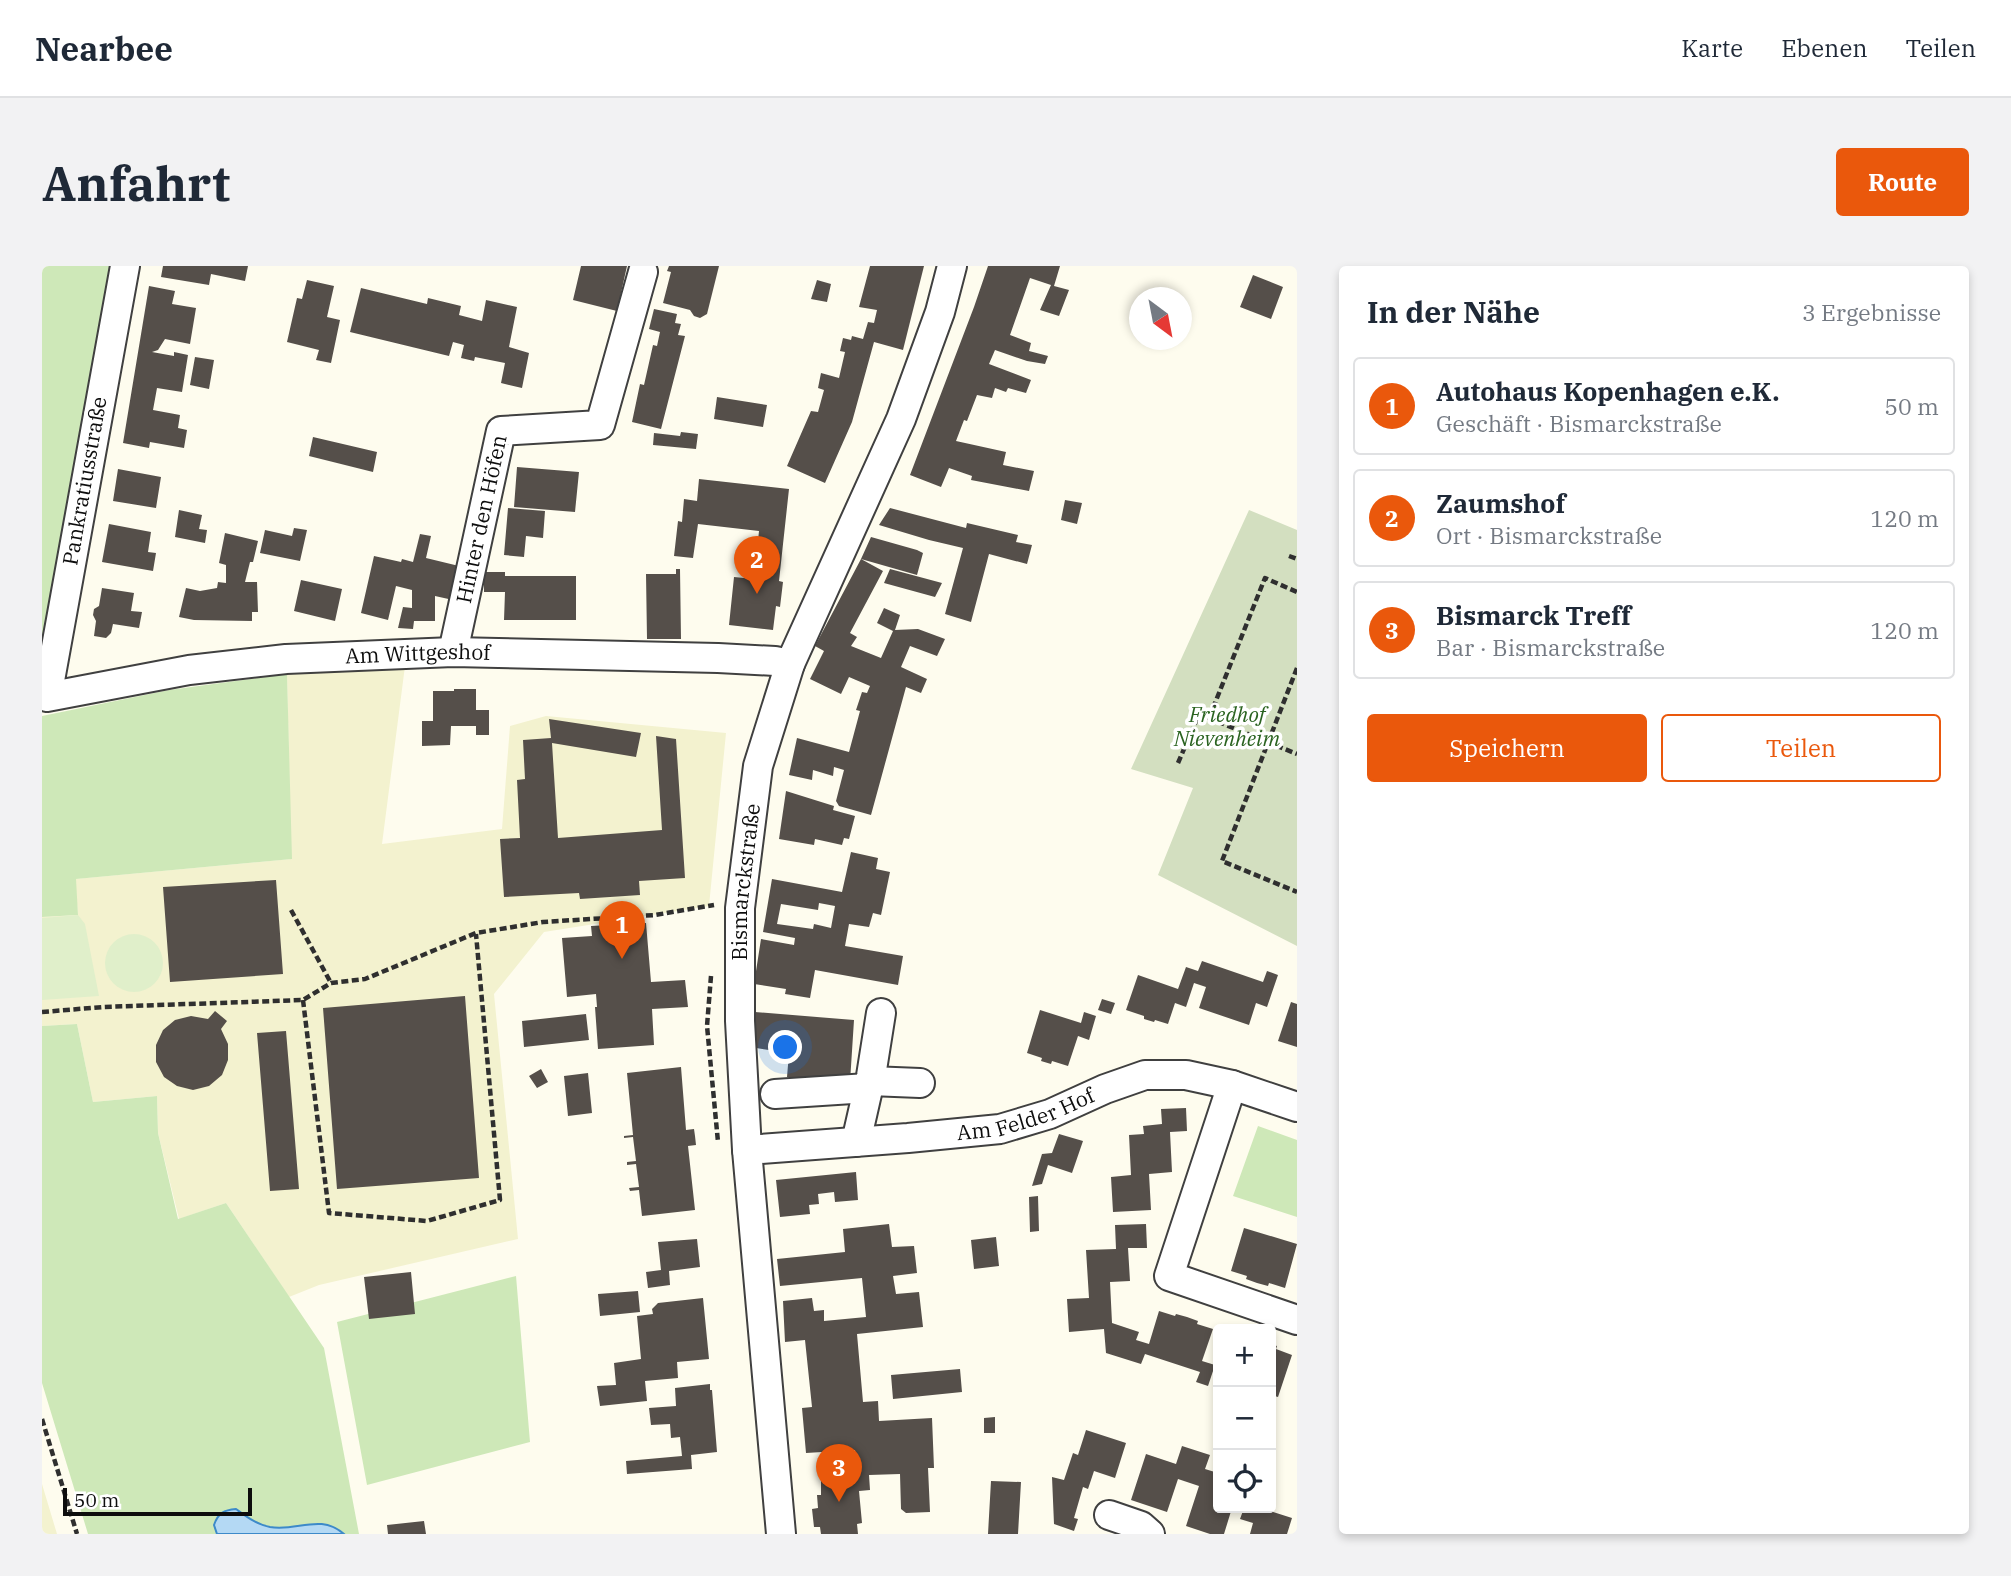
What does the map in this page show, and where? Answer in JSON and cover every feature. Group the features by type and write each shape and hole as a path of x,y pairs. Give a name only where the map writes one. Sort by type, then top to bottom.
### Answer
{"street":[{"name":"Pankratiusstraße","path":"47,696 125,266"},
{"name":"Bismarckstraße","path":"781,1534 747,1150 740,1021 740,908 758,766 790,664 901,419 940,312 952,266"},
{"name":"Hinter den Höfen","path":"453,652 501,431 600,425 643,272"},
{"name":"Am Wittgeshof","path":"47,696 189,670 286,659 453,652 775,660 790,664"},
{"path":"856,1142 881,1013"},
{"name":"Am Felder Hof","path":"747,1150 1000,1129 1050,1114 1105,1089 1145,1076 1186,1075 1232,1085 1297,1107"},
{"path":"775,1094 920,1083"},
{"path":"1232,1085 1169,1276 1297,1320"},
{"path":"1109,1516 1141,1527 1150,1534"}],"path":[{"path":"1289,556 1297,559"},
{"path":"1209,718 1265,578 1297,592"},
{"path":"1297,668 1222,860 1297,892"},
{"path":"1178,763 1199,714 1297,754"},
{"path":"42,1012 103,1007 303,1000 331,983 365,979 476,933 542,922 655,915 717,905 740,908"},
{"path":"291,910 331,983"},
{"path":"303,1000 329,1213 427,1221 500,1200 476,933"},
{"path":"42,1419 77,1534"}],"green space":[{"path":"42,266 112,266 42,682"},
{"name":"Friedhof Nievenheim","path":"1249,510 1297,530 1297,946 1158,875 1193,788 1131,769"},
{"path":"405,666 382,844 502,829 510,726 546,716 726,733 709,906 544,932 494,994 518,1239 319,1285 289,1297 226,1203 179,1219 158,1133 157,1096 93,1102 77,1024 42,1026 42,917 78,915 75,879 291,859 287,673"},
{"path":"287,674 292,859 76,879 78,915 42,917 42,716 169,690"},
{"path":"78,915 85,924 99,996 42,1000 42,918"},
{"path":"128,934 140,934 155,942 163,957 163,969 155,984 140,992 128,992 113,984 105,969 105,957 113,942"},
{"path":"77,1024 93,1102 157,1096 158,1133 178,1219 226,1203 324,1348 359,1534 88,1534 42,1383 42,1026"},
{"path":"1258,1126 1297,1140 1297,1217 1233,1196"},
{"path":"516,1276 530,1442 367,1485 337,1322"},
{"path":"42,1484 57,1534 42,1534"}],"water":[{"path":"236,1509 256,1522 270,1527 317,1524 335,1528 344,1534 217,1534 214,1525 217,1518 225,1511"}],"building":[{"path":"163,266 248,266 245,281 211,274 209,285 161,277"},
{"path":"581,266 627,266 617,311 573,300"},
{"path":"669,266 719,266 707,314 700,318 694,316 690,310 663,303 671,272 667,271"},
{"path":"870,266 924,266 903,350 874,342 852,422 825,483 787,466 811,411 818,412 824,390 818,388 821,373 839,378 845,352 840,351 843,338 851,340 852,336 863,339 868,322 874,323 877,310 859,307"},
{"path":"988,266 1060,266 1054,286 1069,290 1059,316 1040,310 1051,285 1030,278 1010,335 1031,343 1029,351 1048,356 1045,364 995,350 989,364 1031,380 1026,393 1008,388 1006,392 995,388 992,398 977,395 956,441 1006,452 1003,465 1034,471 1029,491 971,480 972,476 949,468 941,487 910,475"},
{"path":"1253,275 1283,287 1271,319 1240,307"},
{"path":"307,280 334,286 327,317 340,320 331,363 316,360 319,350 287,342 297,298 302,299"},
{"path":"817,280 831,284 827,302 811,299"},
{"path":"149,286 175,291 172,304 196,308 190,344 165,339 158,350 152,352 174,356 174,352 188,355 182,392 157,388 153,410 180,415 178,428 187,430 184,448 150,442 149,448 123,443"},
{"path":"361,288 427,304 428,298 461,306 459,315 482,321 486,300 517,307 509,347 529,353 522,388 501,383 505,363 475,357 474,361 461,358 464,345 453,342 449,356 350,332"},
{"path":"654,309 677,314 675,323 681,324 678,335 685,336 661,429 632,422 640,384 644,385 653,345 657,346 660,332 649,329"},
{"path":"195,357 214,360 209,389 190,385"},
{"path":"717,397 767,405 763,427 714,419"},
{"path":"681,432 698,434 696,449 653,445 654,433 680,436"},
{"path":"313,437 377,452 373,472 309,456"},
{"path":"517,467 579,472 575,512 514,507"},
{"path":"118,469 161,477 156,508 113,501"},
{"path":"699,479 789,489 779,581 783,582 780,607 776,606 773,630 729,625 734,577 754,579 759,531 698,524 693,558 674,556 678,521 682,522 684,499 697,501"},
{"path":"1065,500 1082,503 1077,524 1061,520"},
{"path":"508,508 545,511 543,538 526,536 524,557 504,555"},
{"path":"890,508 966,528 967,523 1018,535 1016,542 1032,545 1027,564 989,554 971,622 945,614 963,548 879,525"},
{"path":"179,510 202,515 199,529 207,530 205,543 175,537"},
{"path":"109,524 151,532 148,552 156,553 153,571 102,562"},
{"path":"294,528 307,530 300,561 260,553 265,530 292,536"},
{"path":"225,533 258,541 245,582 257,582 258,612 252,612 252,621 194,620 179,617 186,588 200,591 217,588 218,582 226,583 226,565 219,563"},
{"path":"420,534 431,536 426,558 459,566 453,600 435,596 435,621 414,621 413,629 398,628 403,607 412,608 412,590 396,586 388,620 361,613 374,556 413,562"},
{"path":"871,537 923,553 917,575 861,559"},
{"path":"861,559 883,571 850,633 857,637 851,646 881,658 893,631 877,623 884,608 900,615 895,630 918,629 945,639 937,656 910,646 901,667 927,679 921,693 906,687 871,815 839,806 836,801 844,770 834,767 833,776 813,770 812,780 789,775 797,738 849,752 860,711 856,710 862,692 867,693 870,686 849,677 841,694 810,679 824,651 815,646"},
{"path":"676,569 680,569 681,639 647,639 646,574 676,574"},
{"path":"890,569 942,583 935,597 884,583"},
{"path":"484,572 505,572 505,576 576,576 576,620 504,620 505,592 484,592"},
{"path":"301,580 342,589 335,621 294,611"},
{"path":"102,588 134,593 131,611 142,612 139,628 113,624 111,633 106,638 94,636 94,609 99,606"},
{"path":"476,689 476,710 489,710 489,735 476,735 476,726 451,726 450,745 422,746 422,721 433,721 433,691"},
{"path":"549,719 641,733 636,757 552,743 558,838 662,830 656,736 676,739 685,878 639,881 640,895 580,899 579,893 504,897 500,839 520,838 517,780 525,779 523,740 551,738"},
{"path":"786,791 834,806 833,810 855,816 849,839 844,838 842,845 815,839 814,845 779,839"},
{"path":"851,852 878,858 876,869 890,872 881,915 873,913 869,927 849,924 845,946 903,956 898,985 815,970 810,998 785,994 786,989 754,984 761,939 794,945 795,938 763,932 772,879 842,892","holes":["819,903 835,906 831,928 814,924 813,929 777,924 781,904 818,910"]},
{"path":"276,880 283,974 170,982 163,887"},
{"path":"646,923 651,982 685,980 688,1007 652,1009 654,1045 598,1049 596,994 567,997 562,938 592,936 591,926"},
{"path":"1202,961 1263,982 1267,971 1278,975 1267,1007 1256,1003 1249,1025 1199,1008 1206,987 1194,983 1186,1007 1175,1003 1168,1024 1144,1019 1144,1016 1126,1010 1138,975 1178,989 1186,967 1198,971"},
{"path":"465,996 479,1178 337,1189 323,1008"},
{"path":"1102,999 1115,1003 1111,1014 1098,1010"},
{"path":"1291,1002 1297,1004 1297,1047 1278,1041"},
{"path":"1040,1010 1081,1023 1084,1012 1096,1016 1089,1040 1078,1036 1068,1066 1041,1061 1042,1058 1027,1053"},
{"path":"215,1011 227,1021 221,1029 228,1044 228,1060 222,1075 209,1086 193,1090 177,1086 164,1077 156,1062 156,1045 163,1030 175,1020 191,1016 208,1019"},
{"path":"755,1012 854,1020 850,1082 787,1077 789,1053 756,1048"},
{"path":"586,1014 589,1040 524,1047 522,1021"},
{"path":"286,1031 299,1189 270,1191 257,1033"},
{"path":"681,1067 686,1130 694,1129 696,1145 688,1146 695,1210 642,1216 639,1190 630,1191 629,1188 639,1187 636,1164 627,1165 627,1162 636,1161 633,1137 624,1138 633,1135 627,1073"},
{"path":"541,1069 548,1082 537,1088 529,1076"},
{"path":"588,1073 592,1113 568,1116 564,1076"},
{"path":"1186,1108 1187,1131 1170,1132 1172,1172 1149,1174 1151,1210 1113,1212 1111,1177 1131,1175 1129,1135 1144,1134 1143,1126 1162,1124 1161,1109"},
{"path":"1059,1134 1083,1141 1072,1173 1048,1165 1042,1184 1032,1186 1042,1154 1052,1153"},
{"path":"856,1172 858,1200 835,1202 834,1192 818,1194 819,1204 809,1205 810,1214 780,1217 776,1180"},
{"path":"1038,1196 1039,1231 1030,1232 1029,1197"},
{"path":"889,1224 892,1247 914,1246 917,1273 893,1276 896,1294 919,1292 923,1327 857,1334 863,1402 878,1401 879,1421 932,1418 934,1468 928,1468 930,1512 906,1513 901,1509 900,1474 869,1475 870,1490 859,1491 862,1523 857,1524 858,1534 821,1534 820,1527 814,1527 812,1509 818,1508 817,1495 821,1495 821,1469 856,1465 855,1450 806,1453 802,1408 812,1407 805,1340 785,1342 783,1301 812,1298 814,1311 824,1310 824,1321 866,1317 862,1278 780,1286 777,1259 845,1252 843,1229"},
{"path":"1146,1224 1147,1248 1128,1248 1130,1281 1110,1282 1112,1323 1139,1332 1136,1340 1149,1344 1159,1311 1187,1317 1198,1321 1197,1324 1213,1329 1202,1361 1213,1364 1208,1386 1196,1382 1200,1372 1145,1354 1141,1364 1106,1353 1104,1329 1069,1332 1067,1299 1089,1298 1086,1250 1116,1249 1115,1225"},
{"path":"1244,1228 1297,1244 1285,1288 1269,1283 1268,1286 1257,1283 1246,1279 1247,1276 1231,1271"},
{"path":"996,1237 999,1266 974,1269 971,1240"},
{"path":"697,1239 700,1267 669,1271 670,1285 648,1288 646,1272 661,1270 658,1242"},
{"path":"411,1272 415,1314 369,1319 364,1277"},
{"path":"638,1291 640,1312 600,1316 598,1294"},
{"path":"703,1298 709,1359 677,1362 678,1378 645,1381 647,1401 600,1406 597,1386 616,1385 614,1363 641,1359 637,1316 653,1314 652,1309 658,1303"},
{"path":"1276,1349 1292,1355 1276,1396"},
{"path":"960,1369 962,1392 893,1399 891,1375"},
{"path":"710,1384 717,1452 691,1455 692,1469 627,1474 626,1461 682,1456 680,1437 671,1438 670,1424 651,1425 649,1408 676,1406 675,1388"},
{"path":"995,1417 995,1433 984,1433 984,1418"},
{"path":"1086,1430 1126,1443 1115,1478 1094,1471 1088,1489 1083,1487 1074,1518 1078,1519 1074,1531 1054,1524 1052,1477 1064,1480 1073,1453 1078,1455"},
{"path":"1182,1446 1210,1455 1205,1469 1213,1471 1213,1513 1230,1513 1224,1534 1210,1534 1186,1526 1199,1486 1178,1479 1167,1512 1131,1500 1146,1454 1176,1464"},
{"path":"991,1481 1021,1482 1018,1534 988,1534"},
{"path":"1242,1513 1276,1513 1292,1518 1287,1534 1250,1534 1253,1523 1240,1519"},
{"path":"424,1521 426,1534 388,1534 387,1525"}],"place":[{"name":"Zaumshof","path":"757,594"},
{"name":"Autohaus Kopenhagen e.K.","path":"622,959"},
{"name":"Bismarck Treff","path":"839,1502"}]}
